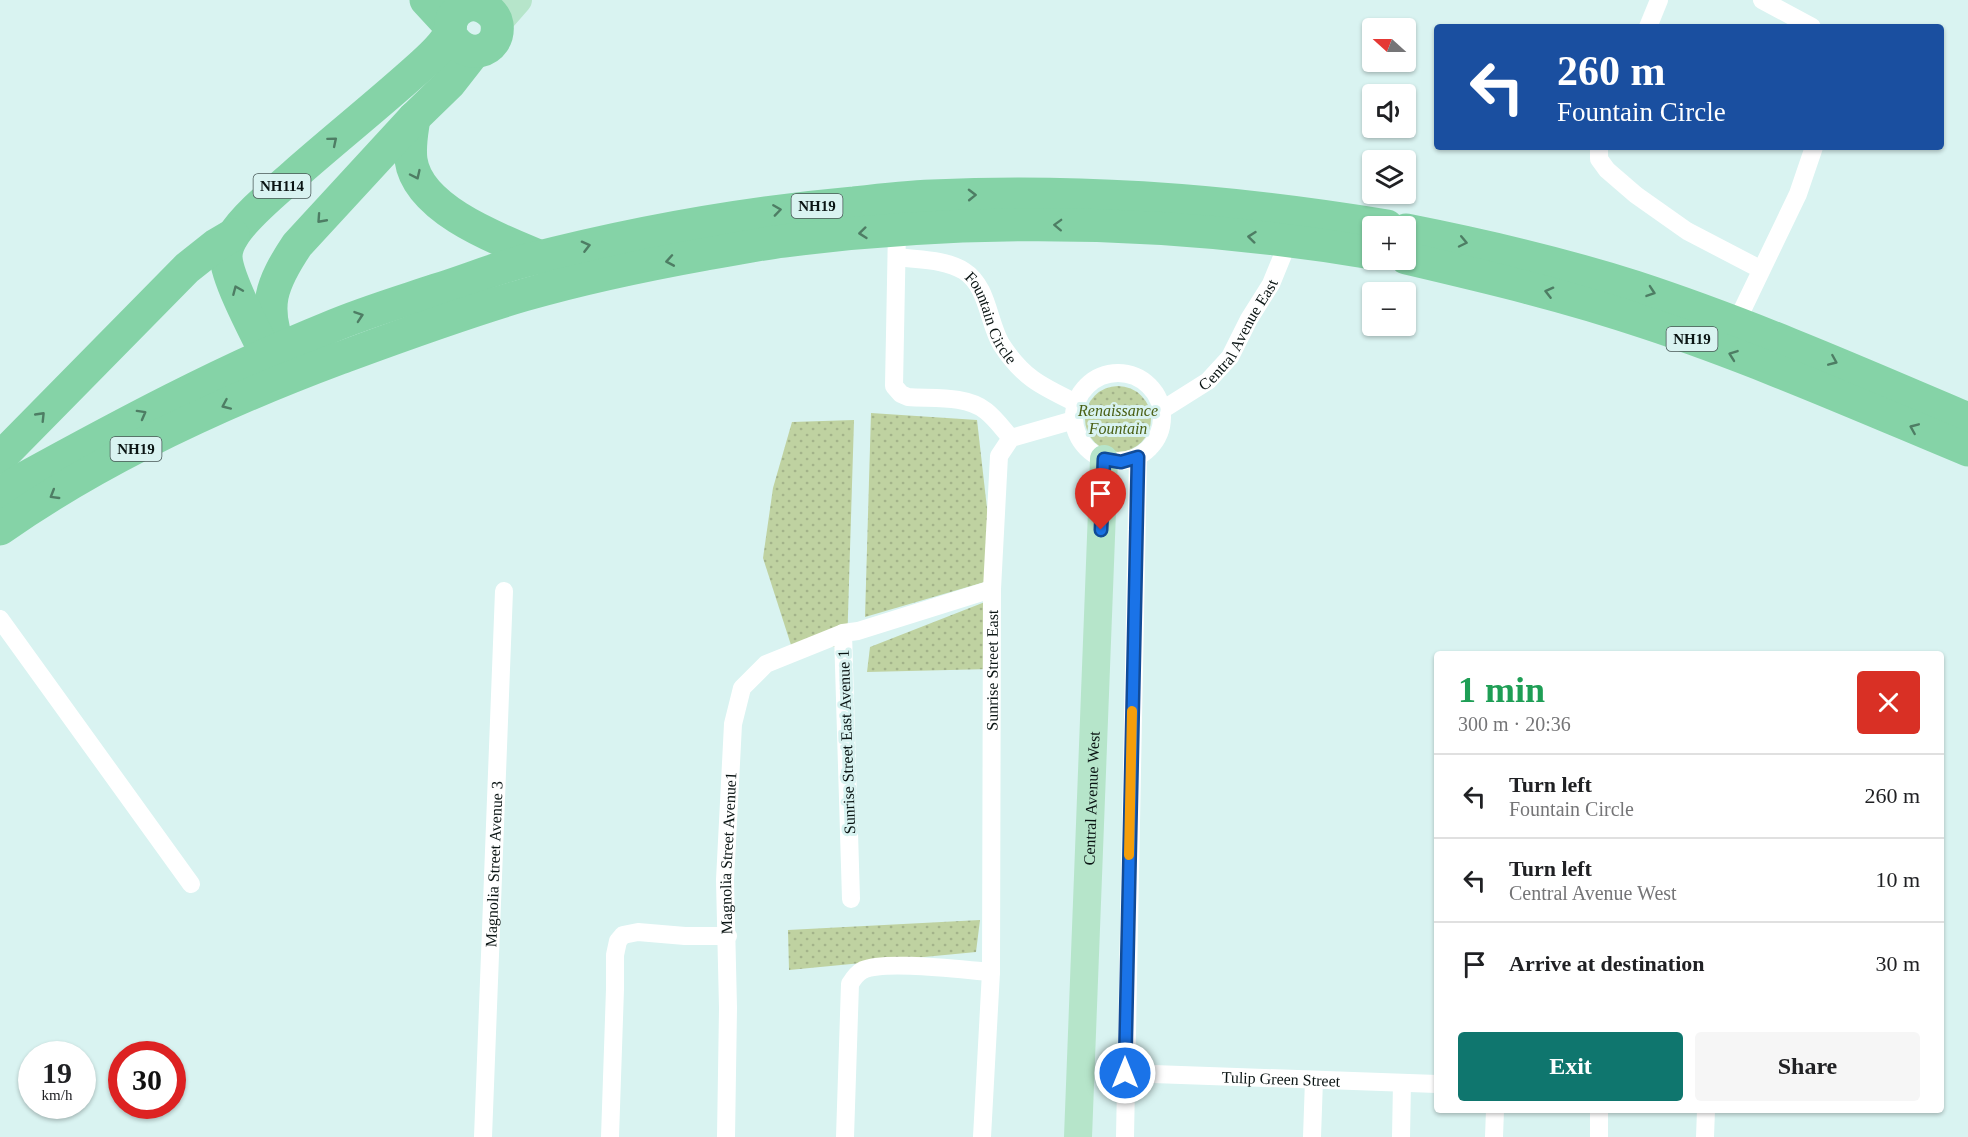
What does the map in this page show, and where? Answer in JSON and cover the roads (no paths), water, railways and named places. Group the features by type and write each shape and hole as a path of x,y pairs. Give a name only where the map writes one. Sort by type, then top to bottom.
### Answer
{"highway":[{"path":"426,0 458,37"},
{"name":"NH114","path":"458,37 483,50 492,44 496,35 482,7"},
{"name":"NH114","path":"280,365 272,328 270,303 283,265 297,245 414,118 449,84 458,37"},
{"name":"NH114","path":"233,235 277,190 458,37"},
{"path":"414,118 410,142 411,162 419,182 435,201 452,215 540,257"},
{"name":"NH19","path":"0,529 109,462 202,415 280,365 321,330 520,262 636,234 780,210 931,196 1110,196 1289,211 1362,222"},
{"name":"NH19","path":"0,494 21,480 156,406 280,365 377,345 525,295 647,265 782,241 897,244 1024,224 1193,231 1289,240 1362,251"},
{"name":"NH19","path":"1416,232 1490,248 1634,286 1811,352 1968,419"},
{"path":"233,235 227,248 226,260 238,295 280,365"},
{"path":"0,458 187,268 233,235"},
{"name":"NH19","path":"1416,260 1560,295 1648,323 1800,380 1968,450"},
{"path":"270,303 300,322 321,330"}],"main road":[{"path":"482,7 518,0"},
{"name":"Central Avenue West","path":"1078,1137 1104,459"}],"street":[{"path":"1649,24 1659,0"},
{"path":"1762,0 1806,24"},
{"path":"1599,150 1599,159 1607,170 1636,195 1687,231 1760,269"},
{"path":"1736,323 1798,194 1813,150"},
{"name":"Central Avenue East","path":"1162,410 1208,381 1230,357 1249,318 1271,284 1289,240"},
{"path":"897,244 894,370 895,388 901,394 908,397 956,400 975,404 987,412 1011,438 1075,411"},
{"name":"Fountain Circle","path":"897,244 947,263 964,271 976,281 1000,343 1025,374 1075,411"},
{"path":"1115,372 1133,374 1148,383 1158,397 1162,410 1160,431 1152,447 1138,457 1121,462 1104,459 1089,451 1078,437 1075,411 1085,387 1098,377 1115,372"},
{"name":"Sunrise Street East","path":"982,1137 991,972 992,588 999,456 1011,438"},
{"path":"1125,1137 1138,457"},
{"name":"Sunrise Street East Avenue 1","path":"851,899 843,633 858,631 992,588"},
{"name":"Magnolia Street Avenue 3","path":"483,1137 504,591"},
{"path":"0,619 191,884"},
{"name":"Magnolia Street Avenue1","path":"726,1137 728,936 726,880 734,724 742,688 766,664 843,633"},
{"path":"610,1137 615,955 618,941 623,935 638,932 685,936 728,936"},
{"path":"845,1137 850,984 857,974 863,970 885,965 991,972"},
{"name":"Tulip Green Street","path":"1125,1073 1434,1084"},
{"path":"1312,1137 1314,1080"},
{"path":"1401,1137 1402,1083"},
{"path":"1494,1137 1496,1113"},
{"path":"1599,1113 1599,1137"},
{"path":"1705,1137 1706,1113"}],"park label":[{"name":"Renaissance Fountain","path":"1118,419"}]}
